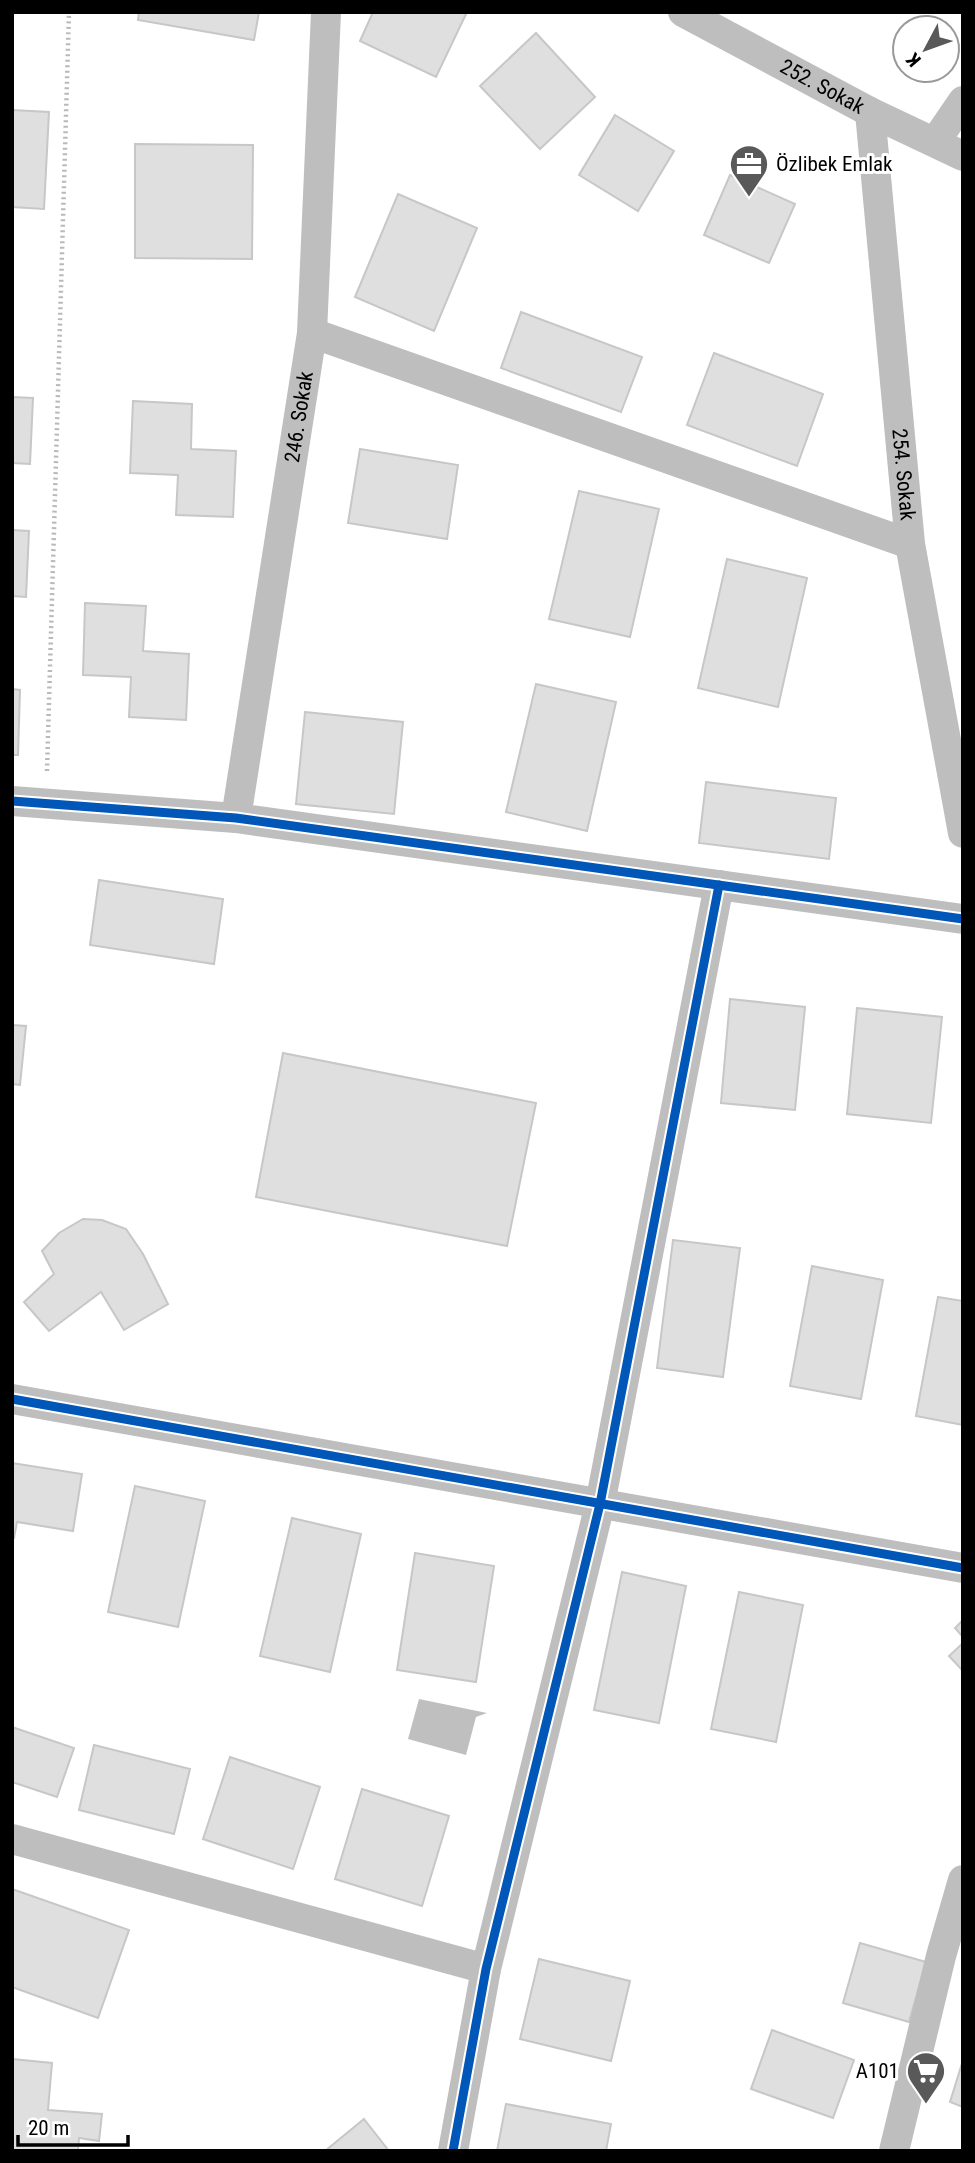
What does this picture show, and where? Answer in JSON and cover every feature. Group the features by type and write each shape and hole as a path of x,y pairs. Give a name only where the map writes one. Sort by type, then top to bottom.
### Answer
{"street":[{"name":"246. Sokak","path":"236,818 312,333 327,12"},
{"name":"252. Sokak","path":"683,12 870,112 963,156"},
{"path":"935,142 963,101"},
{"name":"254. Sokak","path":"870,112 910,544 963,833"},
{"path":"312,333 910,544"},
{"path":"12,801 236,818 963,919"},
{"path":"453,2151 486,1969 600,1504 719,885"},
{"path":"12,1399 963,1569"},
{"path":"12,1839 486,1969"},
{"path":"894,2151 952,1961 963,1880"}],"path":[{"path":"46,803 69,12"}],"shaded area":[{"path":"419,1699 487,1713 476,1717 466,1755 408,1739"}],"building":[{"path":"139,12 259,12 254,40 138,20"},
{"path":"373,12 467,12 436,77 360,41"},
{"path":"536,33 595,97 540,149 480,86"},
{"path":"12,110 49,112 44,209 12,207"},
{"path":"615,115 674,151 638,211 579,175"},
{"path":"135,144 253,145 252,259 135,258"},
{"path":"730,175 795,204 769,263 704,235"},
{"path":"398,194 477,228 434,331 355,297"},
{"path":"521,312 642,357 621,412 501,368"},
{"path":"714,353 823,394 797,466 687,425"},
{"path":"12,397 33,398 30,464 12,463"},
{"path":"133,401 192,404 191,449 236,451 233,517 176,515 178,475 130,473"},
{"path":"360,449 458,465 447,539 348,523"},
{"path":"579,491 659,509 630,637 549,619"},
{"path":"12,530 29,531 26,597 12,596"},
{"path":"727,559 807,578 778,707 698,688"},
{"path":"85,603 146,606 143,651 189,654 186,720 129,717 131,677 83,675"},
{"path":"536,684 616,702 587,831 506,812"},
{"path":"12,689 20,690 18,755 12,755"},
{"path":"305,712 403,722 394,814 296,804"},
{"path":"706,782 836,798 829,859 699,843"},
{"path":"99,880 223,899 214,964 90,945"},
{"path":"730,999 805,1007 795,1110 721,1103"},
{"path":"857,1008 942,1017 931,1123 847,1114"},
{"path":"12,1025 26,1026 20,1085 12,1084"},
{"path":"283,1053 536,1103 507,1246 256,1197"},
{"path":"83,1219 102,1220 126,1229 143,1254 168,1304 124,1330 101,1292 49,1331 24,1302 54,1274 42,1251 59,1233"},
{"path":"673,1240 740,1248 723,1377 657,1368"},
{"path":"812,1266 883,1280 861,1399 790,1386"},
{"path":"938,1297 963,1301 963,1425 916,1416"},
{"path":"12,1463 82,1474 73,1531 17,1522 12,1538"},
{"path":"135,1486 205,1501 178,1627 108,1612"},
{"path":"292,1518 361,1534 330,1672 260,1656"},
{"path":"415,1553 494,1566 476,1682 397,1670"},
{"path":"622,1572 686,1586 659,1723 594,1710"},
{"path":"739,1592 803,1605 776,1742 711,1729"},
{"path":"963,1620 963,1637 955,1628"},
{"path":"963,1643 963,1671 949,1656"},
{"path":"12,1727 74,1748 57,1797 12,1782"},
{"path":"94,1745 190,1769 174,1834 79,1810"},
{"path":"230,1757 320,1787 293,1869 203,1839"},
{"path":"362,1789 449,1816 422,1906 335,1879"},
{"path":"12,1889 129,1930 98,2018 12,1987"},
{"path":"860,1943 926,1962 909,2022 843,2003"},
{"path":"539,1959 630,1981 611,2061 520,2039"},
{"path":"772,2030 854,2060 833,2118 751,2089"},
{"path":"12,2059 52,2063 48,2110 102,2114 99,2141 79,2138 78,2151 12,2151"},
{"path":"963,2060 963,2107 950,2102"},
{"path":"506,2104 611,2124 606,2151 497,2151"},
{"path":"364,2119 389,2151 325,2151"}],"cycle path":[{"path":"12,801 236,818 963,919"},
{"path":"453,2151 486,1969 600,1504 719,885"},
{"path":"12,1399 963,1568"}],"place":[{"name":"Özlibek Emlak","path":"749,198"},
{"name":"A101","path":"926,2105"}]}
